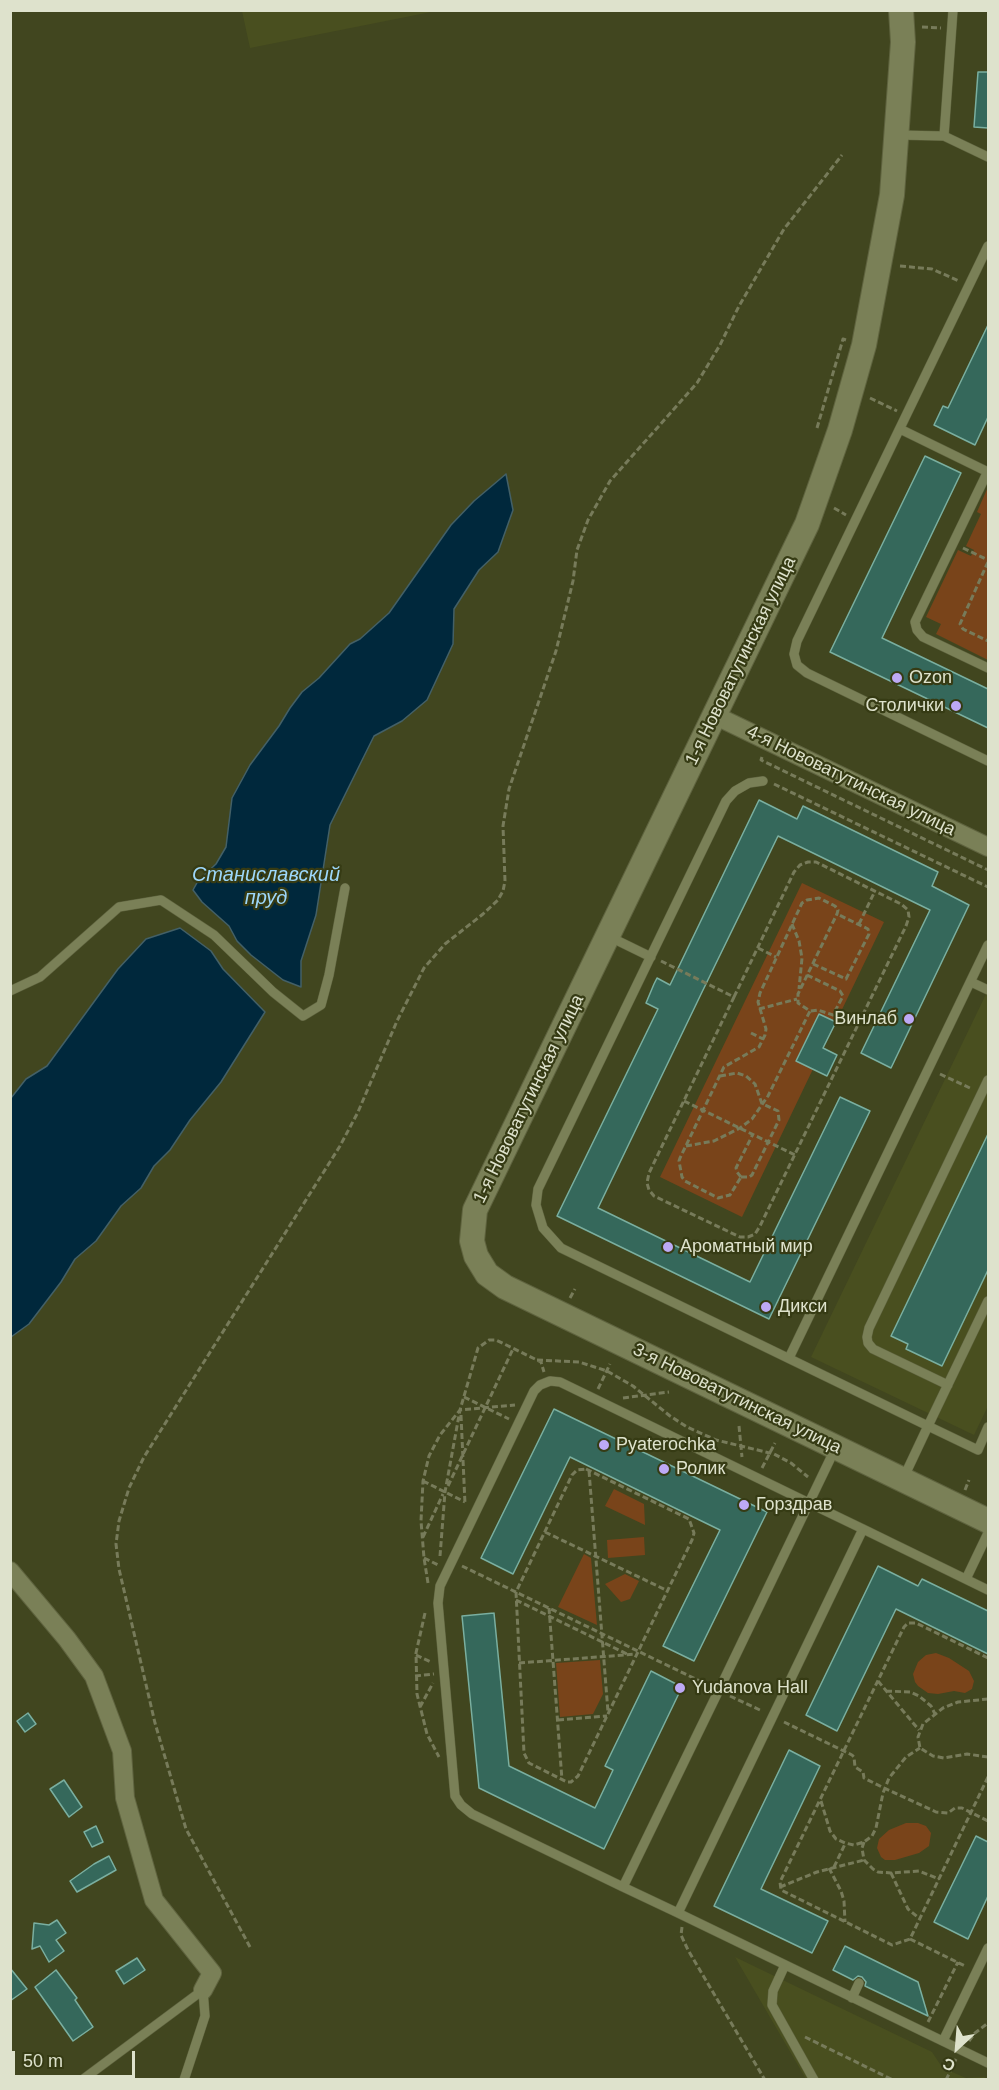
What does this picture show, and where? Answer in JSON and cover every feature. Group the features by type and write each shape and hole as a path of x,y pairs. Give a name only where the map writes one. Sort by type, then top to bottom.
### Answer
{"street":[{"name":"1-я Нововатутинская улица","path":"488,1274 476,1256 472,1241 475,1210 807,524 840,430 866,333 892,195 903,42 901,10"},
{"name":"4-я Нововатутинская улица","path":"714,715 988,848"},
{"name":"3-я Нововатутинская улица","path":"488,1274 505,1287 988,1521"},
{"path":"10,1571 67,1639 94,1676 122,1751 125,1798 154,1900 212,1973 203,1990"}],"lane":[{"path":"944,136 953,10"},
{"path":"896,135 944,136 988,157"},
{"path":"988,246 797,641 794,654 798,665 807,673 988,761"},
{"path":"900,429 988,471 915,622 915,626 923,636 988,668"},
{"path":"763,781 749,783 735,791 726,801 538,1189 536,1205 538,1216 543,1228 561,1248 988,1455"},
{"path":"10,991 40,977 119,907 161,900 214,935 273,992 303,1016 321,1005 329,975 345,888"},
{"path":"608,936 651,957"},
{"path":"789,1358 988,945"},
{"path":"971,982 988,990"},
{"path":"948,1385 873,1349 867,1337 869,1328 988,1080"},
{"path":"903,1479 988,1301"},
{"path":"988,1590 560,1382 540,1384 534,1391 440,1586 438,1603 456,1796 461,1805 472,1814 988,2063"},
{"path":"978,1450 988,1427"},
{"path":"623,1887 836,1447"},
{"path":"681,1915 863,1529"},
{"path":"966,1579 988,1533"},
{"path":"943,2042 988,1948"},
{"path":"785,1965 772,1996 775,2010 814,2079"},
{"path":"852,1998 859,1983"},
{"path":"82,2079 203,1990"},
{"path":"184,2079 205,2016 203,1990"}],"path":[{"path":"922,27 952,29"},
{"path":"250,1947 186,1829 155,1723 119,1569 116,1544 119,1521 129,1488 144,1458 340,1146 424,968 445,944 498,900 503,891 505,881 503,826 509,789 556,651 573,581 577,550 588,520 610,481 697,383 784,230 842,155"},
{"path":"900,266 932,269 969,286"},
{"path":"870,398 906,416"},
{"path":"954,543 988,561 960,624 963,629 988,641"},
{"path":"764,754 761,760 988,870"},
{"path":"763,781 778,785 988,887"},
{"path":"816,862 875,891 901,904 908,910 909,917 755,1233 748,1237 740,1237 654,1196 646,1183 649,1173 794,872 800,865 816,862"},
{"path":"859,924 875,891"},
{"path":"741,1177 734,1191 725,1198 718,1198 683,1179 679,1163 703,1110 728,1064 756,1049 763,1039 766,1029 759,1009 760,993 802,903 819,898 838,910 798,994"},
{"path":"813,964 844,980 848,978 870,932 837,914"},
{"path":"792,924 799,940 802,958 802,976 797,999 801,1006 810,1011 818,1010 833,1015 843,996 840,991 807,975"},
{"path":"758,948 776,957"},
{"path":"651,957 734,997"},
{"path":"759,1009 797,999"},
{"path":"686,1146 714,1141 752,1119 768,1096 810,1011"},
{"path":"751,1033 763,1039"},
{"path":"929,1069 982,1094"},
{"path":"720,1076 729,1073 746,1076 755,1084 763,1104 780,1114 752,1175 749,1178 741,1177"},
{"path":"684,1101 795,1155"},
{"path":"741,1177 736,1168 753,1134"},
{"path":"449,1567 443,1562 439,1551 445,1492 460,1410 480,1346 493,1340 537,1360 542,1364 546,1383"},
{"path":"422,1539 513,1349"},
{"path":"537,1360 579,1362 621,1377 687,1427 716,1440 770,1452 807,1476 817,1488"},
{"path":"610,1364 595,1400 669,1392"},
{"path":"464,1397 518,1423"},
{"path":"460,1410 528,1404"},
{"path":"460,1410 466,1531"},
{"path":"739,1426 743,1471"},
{"path":"758,1478 775,1443"},
{"path":"581,1469 589,1470 689,1519 693,1526 693,1540 578,1776 572,1782 562,1780 532,1766 524,1753 516,1592 572,1475 581,1469"},
{"path":"589,1470 608,1715"},
{"path":"423,1481 478,1508"},
{"path":"545,1532 668,1592"},
{"path":"516,1600 629,1655"},
{"path":"549,1608 562,1780"},
{"path":"977,1972 910,1939 892,1945 784,1892 780,1887 780,1882 903,1627 912,1622 988,1658"},
{"path":"519,1663 637,1654"},
{"path":"419,1708 438,1674"},
{"path":"878,1681 919,1730"},
{"path":"886,1691 910,1692 919,1696 931,1706 935,1714"},
{"path":"988,1699 958,1702 935,1714 919,1730 918,1737 920,1748 933,1756 944,1758 967,1754 988,1757"},
{"path":"557,1720 608,1715"},
{"path":"820,1799 830,1831 836,1839 854,1845 864,1842 872,1836 876,1828 883,1793 889,1778 906,1757 920,1748"},
{"path":"910,1939 988,1777"},
{"path":"864,1842 862,1854 864,1860 873,1869 891,1873 919,1871 939,1879"},
{"path":"834,1867 845,1843"},
{"path":"780,1887 829,1868 864,1860"},
{"path":"829,1868 842,1891 845,1922"},
{"path":"891,1873 908,1909 920,1919"},
{"path":"681,1915 681,1935 684,1943 765,2079"},
{"path":"924,2032 958,1962"},
{"path":"964,2051 972,2035 988,2023"},
{"path":"784,2027 893,2079"},
{"path":"946,2079 950,2071"}],"shaded area":[{"path":"242,10 436,11 250,48"},
{"path":"988,487 988,660 936,634 941,624 926,617 958,550 971,556 974,550 966,546 981,514 977,512"},
{"path":"802,883 884,922 836,1022 819,1014 796,1060 813,1069 742,1217 660,1177"},
{"path":"988,990 988,1406 974,1435 811,1357"},
{"path":"614,1489 644,1504 645,1525 605,1506"},
{"path":"644,1537 645,1555 608,1558 607,1540"},
{"path":"584,1554 591,1558 597,1625 558,1607"},
{"path":"625,1574 639,1581 630,1599 621,1602 605,1584"},
{"path":"936,1653 949,1658 969,1671 974,1681 972,1689 965,1693 954,1691 938,1694 928,1693 918,1686 913,1674 918,1662 926,1655"},
{"path":"600,1660 603,1694 593,1714 560,1717 556,1663"},
{"path":"906,1823 926,1826 931,1833 929,1846 919,1853 895,1860 885,1860 877,1848 879,1839 889,1830"},
{"path":"735,1957 932,2052 942,2067 950,2071 966,2078 984,2077 988,2079 806,2079"}],"water":[{"name":"Станиславский пруд","path":"506,474 513,510 498,552 479,570 454,609 453,644 427,700 402,721 374,736 330,825 316,915 301,961 301,987 283,980 237,941 229,926 202,902 193,890 198,881 216,864 226,847 232,798 250,765 302,692 319,678 350,644 360,639 389,613 451,525 474,501"},
{"name":"Станиславский пруд","path":"180,928 211,951 223,969 265,1012 221,1082 190,1120 170,1150 154,1166 141,1188 121,1206 96,1241 75,1259 61,1282 29,1324 11,1337 11,1098 26,1079 47,1066 118,969 146,939"}],"building":[{"path":"978,72 988,72 988,128 974,127"},
{"path":"988,325 988,417 975,445 934,425 943,406 948,408"},
{"path":"925,456 961,473 882,638 988,689 988,728 830,652"},
{"path":"759,800 797,819 803,806 938,872 932,886 969,905 891,1068 861,1053 930,910 778,836 703,990 598,1208 750,1282 840,1097 870,1111 769,1319 557,1216 658,1009 646,1003 654,984 657,978 670,985"},
{"path":"819,1014 836,1022 823,1048 837,1055 827,1076 796,1061"},
{"path":"988,1134 988,1270 942,1366 906,1349 908,1344 891,1336"},
{"path":"554,1409 767,1512 694,1661 663,1646 720,1530 570,1457 513,1574 481,1558"},
{"path":"878,1566 918,1586 922,1579 988,1611 988,1654 896,1609 837,1731 806,1715"},
{"path":"494,1613 509,1766 595,1808 613,1770 605,1766 651,1671 682,1687 604,1849 479,1788 462,1616"},
{"path":"28,1713 36,1724 25,1732 17,1721"},
{"path":"789,1750 820,1766 761,1889 828,1921 812,1953 714,1906"},
{"path":"64,1780 82,1807 69,1817 50,1789"},
{"path":"96,1826 103,1842 92,1847 84,1832"},
{"path":"976,1836 988,1842 988,1896 968,1939 934,1922"},
{"path":"109,1856 116,1870 77,1892 70,1881"},
{"path":"57,1920 66,1933 56,1940 64,1951 49,1962 40,1946 32,1949 34,1923 49,1925"},
{"path":"845,1946 918,1982 928,2016 865,1986 866,1982 862,1977 858,1976 853,1980 833,1970"},
{"path":"137,1958 145,1970 124,1984 116,1971"},
{"path":"10,1968 27,1989 10,2001"},
{"path":"56,1970 77,1998 75,2000 93,2027 73,2041 35,1987"}],"place":[{"name":"Ozon","path":"897,678"},
{"name":"Столички","path":"956,706"},
{"name":"Винлаб","path":"909,1019"},
{"name":"Ароматный мир","path":"668,1247"},
{"name":"Дикси","path":"766,1307"},
{"name":"Pyaterochka","path":"604,1445"},
{"name":"Ролик","path":"664,1469"},
{"name":"Горздрав","path":"744,1505"},
{"name":"Yudanova Hall","path":"680,1688"}]}
